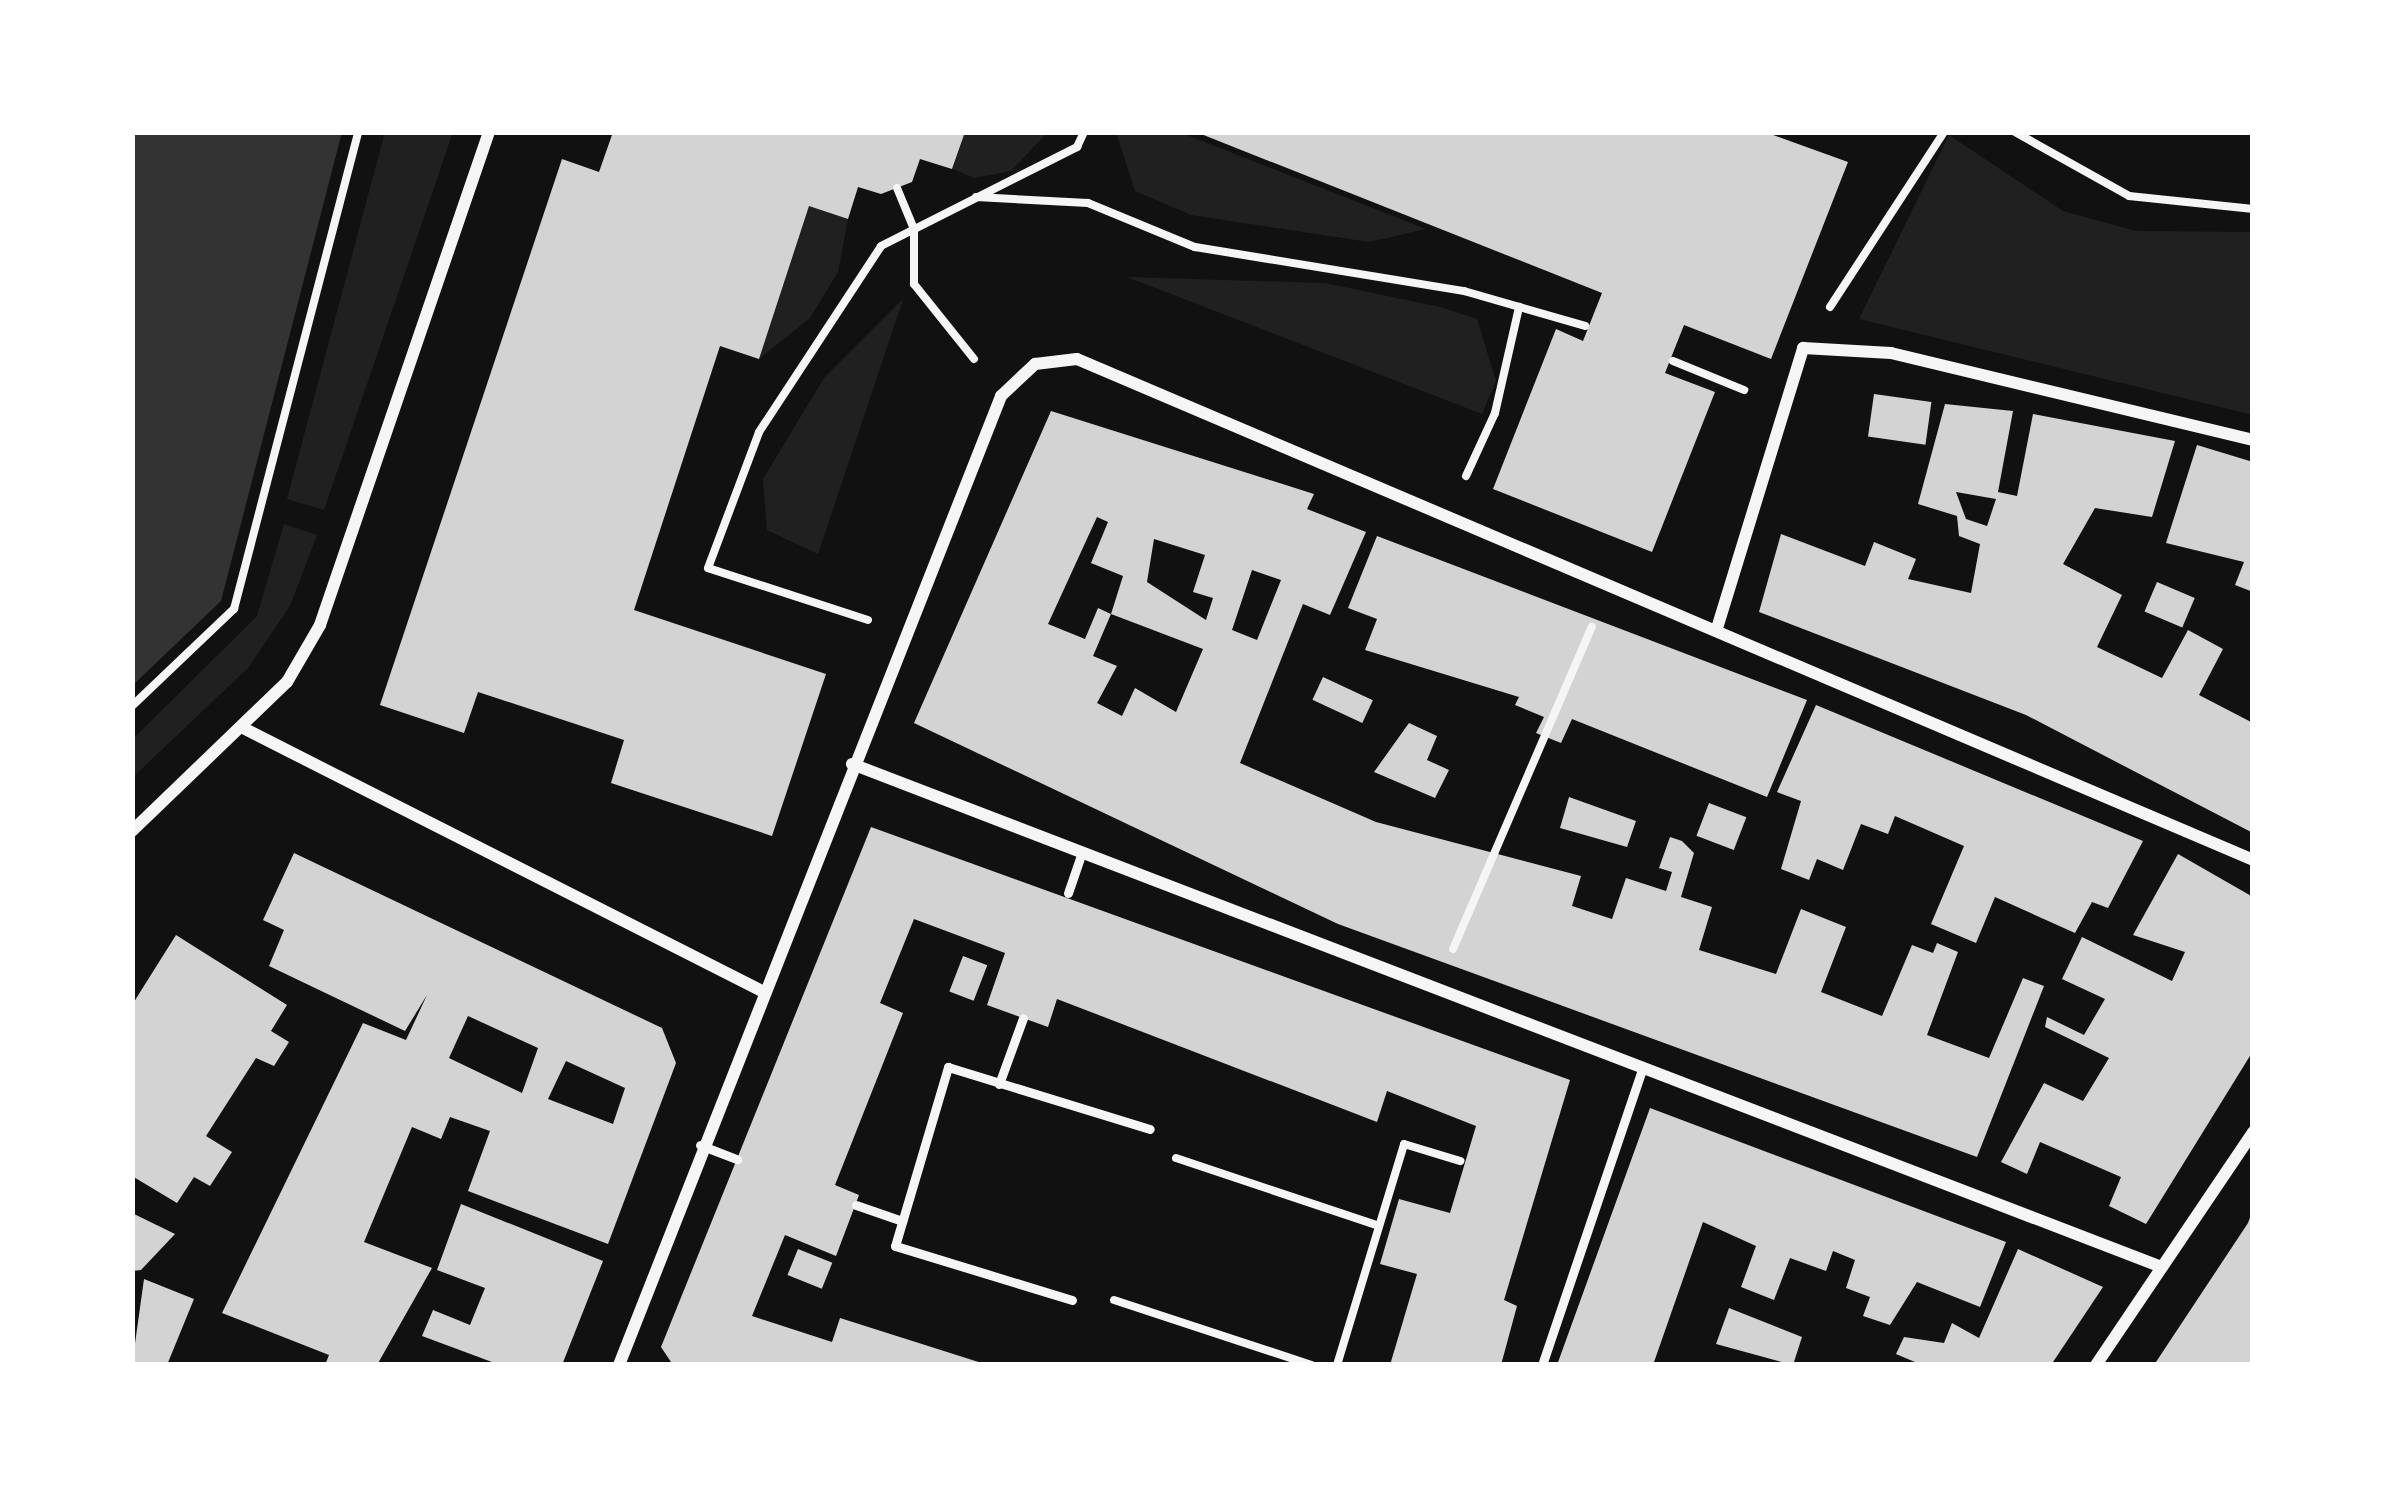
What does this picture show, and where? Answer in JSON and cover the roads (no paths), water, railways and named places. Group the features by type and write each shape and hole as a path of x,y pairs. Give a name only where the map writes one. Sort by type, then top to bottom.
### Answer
{"street":[{"path":"132,831 243,728 320,626 489,132"},
{"path":"1718,625 1803,348 1891,353 2253,440"},
{"path":"620,1365 700,1145 852,764 912,634 1001,397 1036,364 1077,359 1718,625 2253,860"},
{"path":"243,728 762,991"},
{"path":"852,764 2162,1267"},
{"path":"2096,1365 2253,1132"}],"lane":[{"path":"1068,893 1081,855"},
{"path":"999,1084 1023,1018"},
{"path":"1072,1300 895,1246 948,1067 1150,1129"},
{"path":"1542,1365 1642,1070"},
{"path":"700,1145 737,1160"},
{"path":"856,1205 902,1221"}]}
